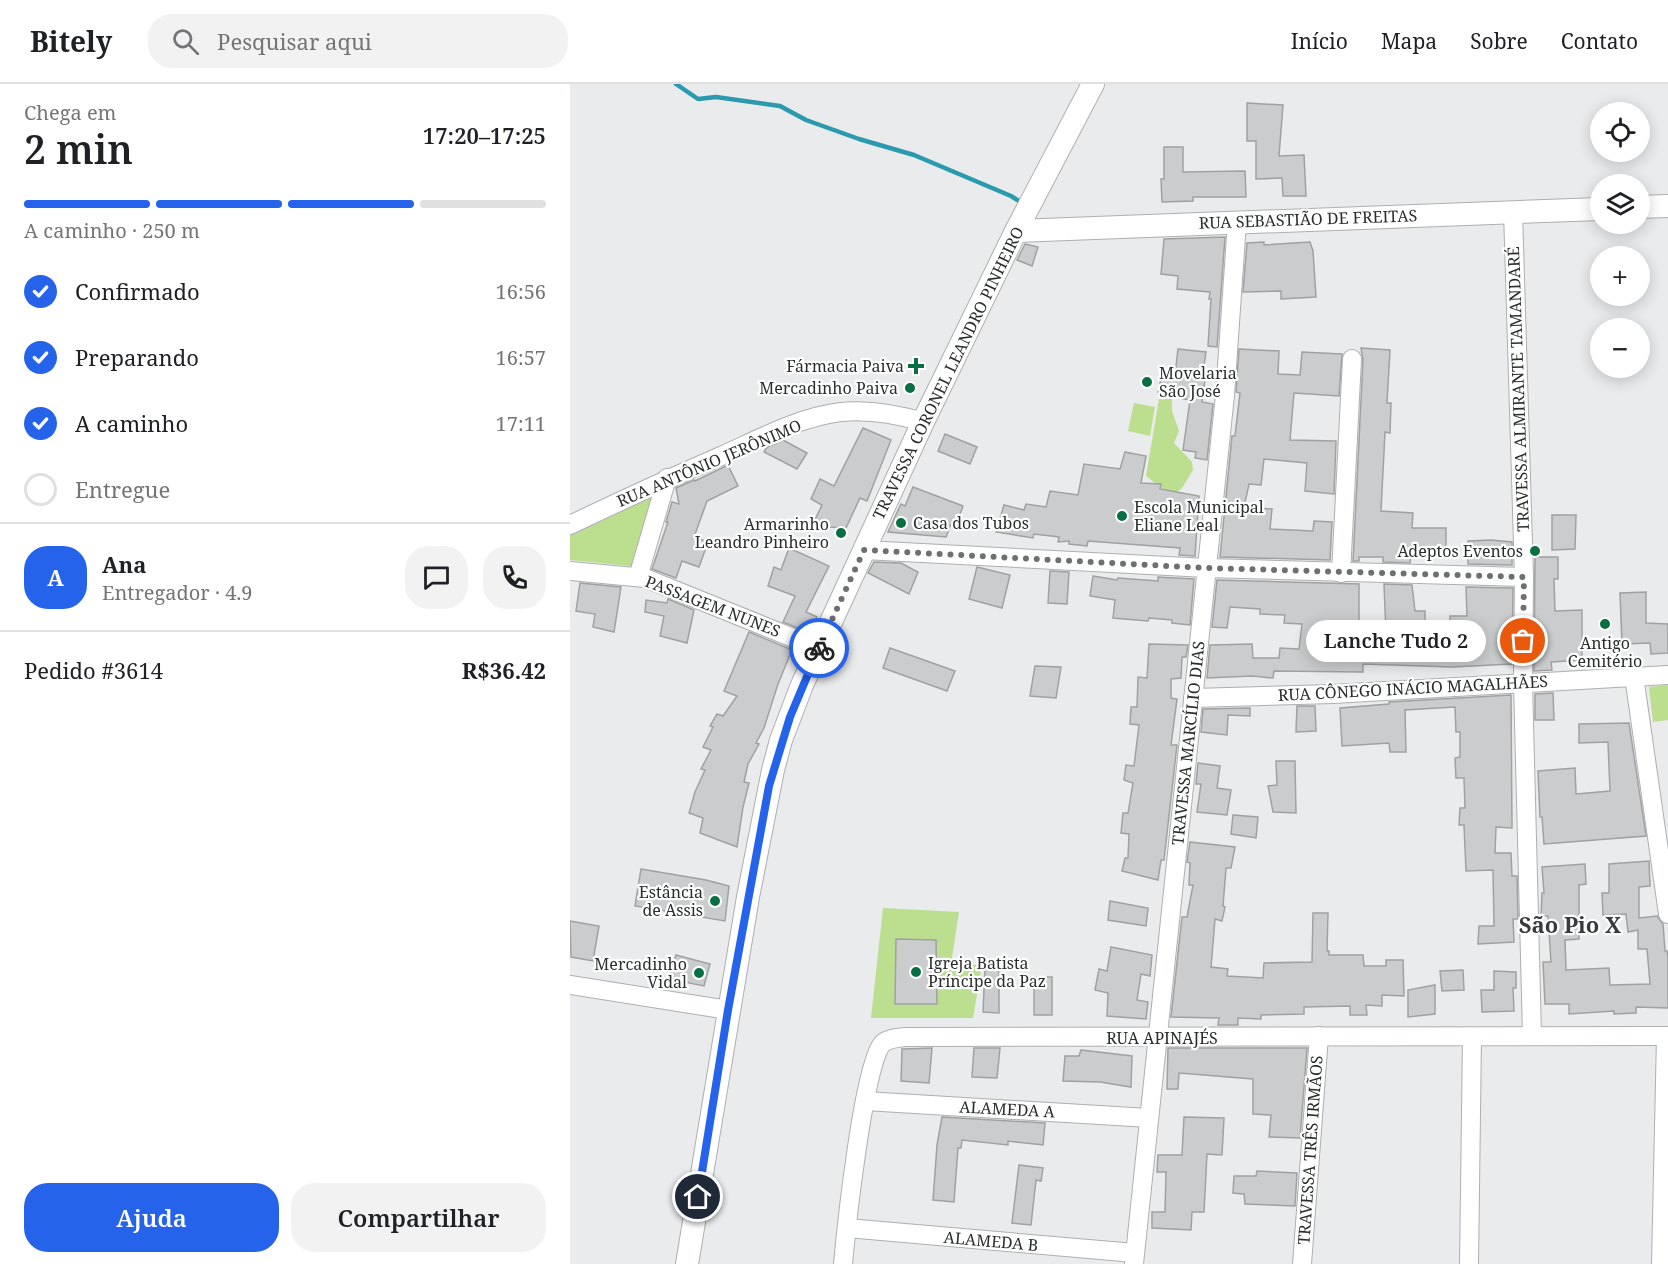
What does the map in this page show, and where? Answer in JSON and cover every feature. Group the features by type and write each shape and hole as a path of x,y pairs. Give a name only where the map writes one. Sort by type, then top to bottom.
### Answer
{"street":[{"name":"TRAVESSA CORONEL LEANDRO PINHEIRO","path":"687,1264 758,841 773,770 790,717 818,648 923,422 1016,231 1093,84"},
{"path":"1650,207 1668,206"},
{"name":"RUA SEBASTIÃO DE FREITAS","path":"1016,231 1590,208"},
{"name":"TRAVESSA ALMIRANTE TAMANDARÉ","path":"1513,211 1524,577 1523,683 1532,1035"},
{"name":"TRAVESSA MARCÍLIO DIAS","path":"1134,1259 1230,343 1237,222"},
{"path":"1341,573 1352,359"},
{"name":"RUA ANTÔNIO JERÔNIMO","path":"570,525 667,478 789,426 819,417 842,412 872,411 923,422"},
{"path":"638,577 667,478"},
{"path":"864,550 1206,568 1524,577"},
{"name":"PASSAGEM NUNES","path":"570,571 638,577 747,618 818,648"},
{"name":"RUA CÔNEGO INÁCIO MAGALHÃES","path":"1193,698 1333,694 1668,675"},
{"path":"1634,676 1668,914"},
{"path":"570,984 728,1010"},
{"name":"TRAVESSA TRÊS IRMÃOS","path":"1302,1264 1319,1036"},
{"path":"1661,1264 1667,1036"},
{"name":"RUA APINAJÉS","path":"843,1264 865,1101 877,1051 883,1043 891,1039 905,1037 1667,1036"},
{"path":"1469,1264 1472,1037"},
{"name":"ALAMEDA A","path":"865,1101 1149,1118"},
{"name":"ALAMEDA B","path":"847,1228 1134,1259"}],"green space":[{"path":"1159,399 1172,399 1172,411 1179,431 1174,443 1192,462 1193,470 1182,488 1176,493 1167,492 1146,476"},
{"path":"1134,403 1155,407 1150,436 1128,431"},
{"path":"660,487 640,567 570,560 570,527"},
{"path":"1668,685 1668,720 1653,722 1649,687"},
{"path":"883,908 959,912 951,964 982,965 973,1018 871,1018"}],"building":[{"path":"1247,103 1283,105 1279,156 1304,155 1306,196 1283,196 1282,178 1256,179 1256,141 1247,141"},
{"path":"1164,147 1183,147 1183,172 1245,171 1246,197 1193,197 1193,201 1162,202 1161,179 1164,179"},
{"path":"1225,237 1217,347 1208,346 1210,292 1177,289 1178,276 1161,274 1164,239"},
{"path":"1264,242 1264,245 1310,242 1313,251 1316,297 1281,299 1281,291 1243,292 1247,243"},
{"path":"1025,244 1038,247 1032,266 1017,260"},
{"path":"1361,348 1390,350 1387,403 1391,403 1390,433 1385,432 1381,511 1413,513 1412,528 1446,528 1446,551 1412,551 1410,563 1383,562 1383,557 1359,557 1359,561 1353,561 1363,360"},
{"path":"1178,349 1206,352 1202,402 1213,404 1207,460 1195,458 1196,452 1183,450 1190,400 1158,394 1162,373 1175,375"},
{"path":"1239,349 1279,351 1278,374 1300,375 1302,352 1342,354 1339,396 1294,393 1290,440 1336,441 1334,494 1305,491 1307,463 1264,459 1261,485 1249,484 1244,507 1272,509 1270,529 1313,531 1314,521 1332,522 1330,560 1220,557 1232,436 1235,436 1240,393 1236,392"},
{"path":"863,428 891,440 867,501 860,498 846,528 812,526 822,505 811,499 820,479 834,486"},
{"path":"945,434 977,447 970,464 938,451"},
{"path":"783,440 807,453 797,469 764,452 767,447"},
{"path":"1125,452 1146,456 1141,483 1161,484 1160,489 1199,496 1195,556 1179,555 1180,548 1088,541 1087,546 1069,544 1069,541 1058,542 1059,537 1034,534 1033,538 996,532 1004,505 1024,510 1026,504 1046,507 1050,491 1078,495 1084,464 1120,469"},
{"path":"728,465 738,486 707,501 694,537 708,542 699,567 682,561 676,578 652,569 668,522 666,522 672,502 679,504 676,488"},
{"path":"913,487 963,506 957,523 952,521 946,537 888,532 901,504 905,506"},
{"path":"1552,515 1576,515 1575,549 1552,550"},
{"path":"1468,541 1512,542 1512,565 1468,564"},
{"path":"789,548 829,566 806,612 817,617 810,633 783,622 795,596 768,586 774,567 781,570"},
{"path":"1535,557 1558,557 1558,579 1554,579 1555,611 1582,610 1582,660 1551,662 1552,670 1534,671"},
{"path":"874,562 901,563 918,572 909,594 868,573"},
{"path":"977,567 1010,575 1002,608 969,599"},
{"path":"1050,571 1069,572 1067,604 1048,603"},
{"path":"1093,576 1117,580 1118,578 1158,581 1158,577 1194,579 1190,625 1172,623 1172,620 1149,618 1148,621 1113,618 1115,600 1090,596"},
{"path":"1217,580 1359,584 1359,632 1386,633 1384,584 1412,585 1415,611 1425,611 1425,623 1450,622 1450,616 1467,616 1466,587 1513,588 1512,664 1452,667 1363,664 1363,672 1274,671 1273,678 1252,676 1207,678 1210,645 1252,644 1253,658 1279,658 1280,648 1299,649 1302,624 1284,623 1285,615 1260,614 1260,609 1230,607 1227,628 1212,627"},
{"path":"580,583 621,587 614,632 593,627 595,614 576,611"},
{"path":"1646,592 1646,623 1668,624 1668,653 1651,654 1650,643 1622,644 1620,593"},
{"path":"668,599 694,610 687,643 660,636 664,616 645,612 646,600 667,603"},
{"path":"749,632 792,650 764,728 756,743 759,744 748,764 744,782 749,783 737,847 700,833 703,818 689,813 705,770 701,769 711,750 703,747 713,727 710,726 717,714 723,716 737,696 724,691"},
{"path":"1149,644 1188,645 1186,657 1182,657 1181,678 1171,679 1171,698 1177,699 1171,745 1177,745 1164,860 1161,860 1158,880 1122,871 1125,858 1128,858 1129,834 1121,833 1123,813 1128,813 1133,783 1124,780 1126,765 1134,766 1139,725 1130,724 1131,707 1137,707 1138,677 1147,678"},
{"path":"890,648 955,671 947,691 883,668"},
{"path":"1035,666 1061,667 1056,698 1030,696"},
{"path":"1553,693 1554,720 1535,720 1535,694"},
{"path":"1511,695 1512,828 1496,827 1495,853 1511,853 1512,876 1517,876 1518,919 1513,919 1514,942 1478,944 1479,926 1494,926 1493,870 1466,871 1464,825 1459,825 1460,808 1465,808 1464,778 1456,778 1455,758 1460,757 1460,732 1456,732 1455,707 1405,710 1406,752 1390,752 1389,743 1342,746 1340,708 1389,704 1389,702"},
{"path":"1297,706 1315,706 1316,731 1296,732"},
{"path":"1250,708 1250,716 1228,715 1227,735 1201,732 1203,709"},
{"path":"1629,723 1646,836 1544,844 1538,771 1575,768 1576,794 1610,791 1608,742 1579,743 1579,724"},
{"path":"1276,761 1295,761 1296,813 1273,812 1268,786 1277,785"},
{"path":"1198,763 1220,766 1217,788 1231,790 1227,815 1197,812 1201,784 1196,784"},
{"path":"1233,815 1258,817 1256,838 1231,834"},
{"path":"1190,842 1235,847 1231,868 1226,868 1223,906 1225,907 1222,921 1215,919 1211,967 1228,969 1227,976 1263,978 1264,963 1312,962 1313,913 1328,913 1327,951 1329,955 1363,955 1364,966 1386,966 1386,960 1403,960 1404,996 1382,995 1382,1006 1366,1005 1367,1015 1350,1015 1350,1006 1304,1007 1304,1014 1261,1015 1261,1019 1238,1018 1238,1025 1218,1025 1219,1018 1171,1017 1182,917 1187,917 1193,885 1189,885 1190,863 1187,862"},
{"path":"1649,861 1650,886 1639,887 1639,918 1657,916 1663,924 1665,951 1668,957 1668,1008 1636,1007 1636,1013 1614,1014 1614,1011 1569,1014 1569,1004 1545,1004 1543,962 1551,962 1548,916 1541,916 1542,893 1544,893 1542,867 1585,864 1586,884 1579,885 1579,939 1565,940 1566,970 1609,968 1610,985 1650,984 1647,949 1638,949 1638,930 1628,932 1626,914 1603,915 1602,893 1609,893 1609,864"},
{"path":"641,869 729,886 725,921 635,906"},
{"path":"1110,901 1148,908 1146,926 1108,920"},
{"path":"570,921 599,926 593,961 571,957"},
{"name":"Igreja Batista Príncipe da Paz","path":"896,939 936,940 937,1004 895,1004"},
{"path":"1111,947 1152,955 1150,976 1141,974 1137,1000 1148,1002 1146,1019 1107,1016 1108,993 1095,990 1099,969 1107,971"},
{"path":"676,955 710,964 704,986 669,979"},
{"path":"985,967 999,968 999,1013 983,1012"},
{"path":"1463,970 1464,990 1442,991 1440,971"},
{"path":"1494,971 1516,972 1516,988 1513,988 1514,1011 1482,1012 1481,990 1494,990"},
{"path":"1034,977 1052,977 1052,1015 1034,1015"},
{"path":"1435,985 1435,1014 1408,1017 1408,990"},
{"path":"932,1048 929,1083 901,1081 902,1049"},
{"path":"974,1048 1000,1048 997,1078 972,1077"},
{"path":"1168,1048 1307,1048 1300,1138 1269,1137 1271,1115 1253,1114 1253,1079 1179,1073 1178,1089 1167,1089"},
{"path":"1081,1050 1132,1056 1131,1087 1100,1082 1063,1081 1065,1056 1079,1056"},
{"path":"942,1117 1045,1123 1043,1145 1008,1141 1008,1145 962,1140 961,1148 958,1148 954,1202 933,1200 937,1145"},
{"path":"1184,1117 1224,1118 1222,1155 1207,1154 1204,1212 1192,1212 1191,1230 1152,1228 1152,1212 1165,1212 1166,1172 1157,1172 1158,1155 1182,1155"},
{"path":"1019,1165 1043,1168 1041,1181 1036,1180 1031,1225 1012,1223"},
{"path":"1257,1171 1297,1173 1295,1206 1245,1204 1244,1194 1233,1193 1234,1176 1256,1176"}],"waterway":[{"path":"676,84 698,99 716,97 780,106 806,120 914,155 1011,196 1024,204"}],"way so far":[{"path":"819,648 864,550 1206,568 1524,577 1523,641"}],"place":[{"name":"Fármacia Paiva","path":"916,366"},
{"name":"Movelaria São José","path":"1147,382"},
{"name":"Mercadinho Paiva","path":"910,388"},
{"name":"Escola Municipal Eliane Leal","path":"1122,516"},
{"name":"Casa dos Tubos","path":"901,523"},
{"name":"Armarinho Leandro Pinheiro","path":"841,533"},
{"name":"Adeptos Eventos","path":"1535,551"},
{"name":"Antigo Cemitério","path":"1605,624"},
{"name":"Lanche Tudo 2","path":"1523,641"},
{"name":"Estância de Assis","path":"715,901"},
{"name":"Igreja Batista Príncipe da Paz","path":"916,972"},
{"name":"Mercadinho Vidal","path":"699,973"}],"district":[{"name":"São Pio X","path":"1570,924"}],"route":[{"path":"698,1197 728,1010 769,786 781,740 819,648"}]}
